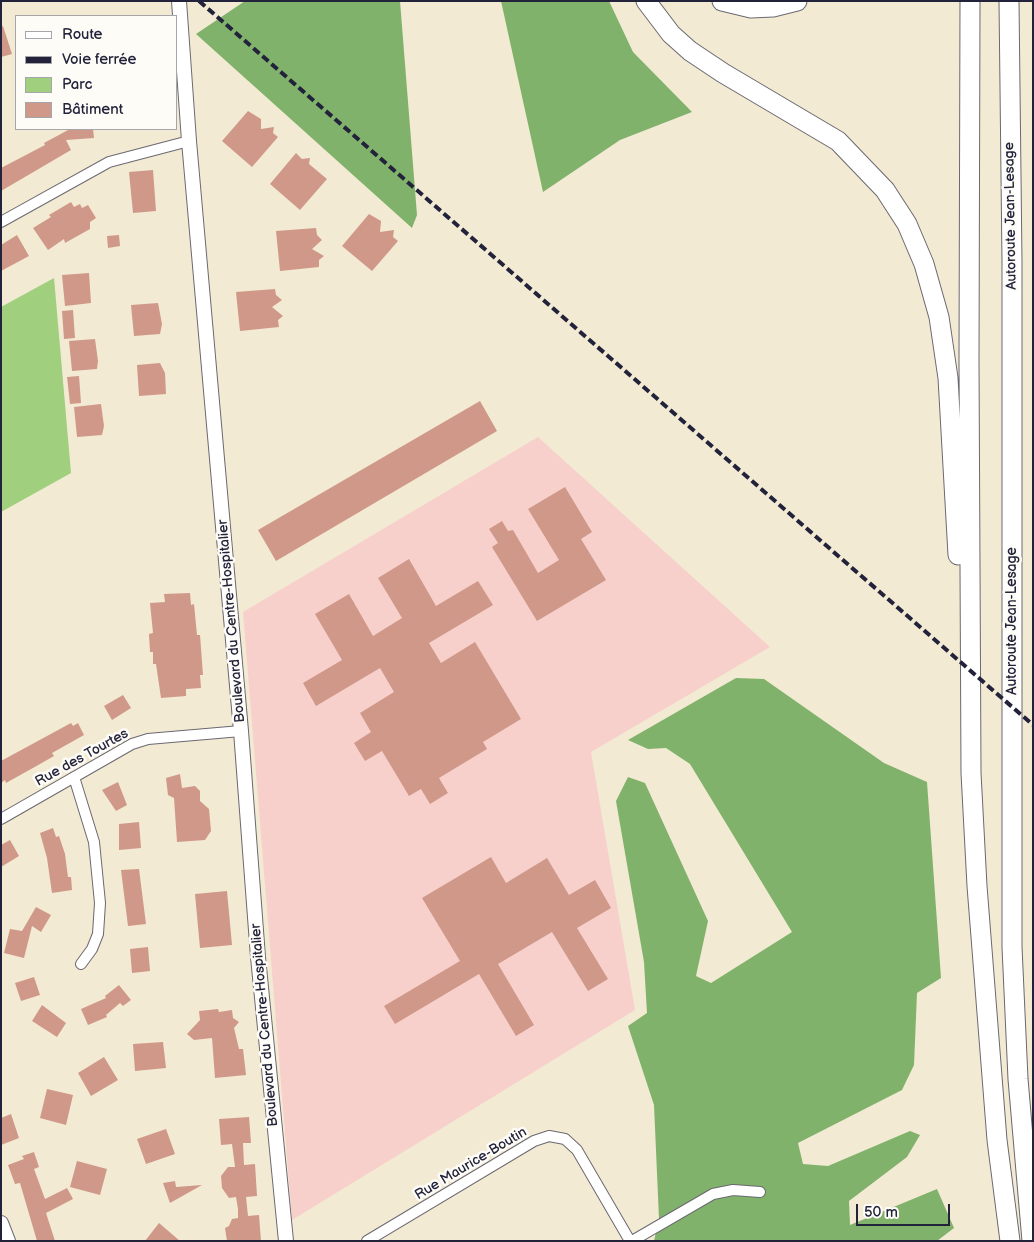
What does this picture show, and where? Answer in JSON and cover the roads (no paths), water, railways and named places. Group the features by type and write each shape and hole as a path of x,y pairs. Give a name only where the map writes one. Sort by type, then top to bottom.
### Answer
{"highway":[{"path":"646,1 671,34 690,51 722,74 838,141 885,190 907,224 924,264 939,317 948,378 977,886 997,1140 1010,1241"},
{"path":"722,1 758,8 773,7 798,1"},
{"path":"970,1 969,361 972,774"},
{"name":"Autoroute Jean-Lesage","path":"1009,1 1012,272 1012,947 1018,1079 1032,1241"}],"street":[{"name":"Boulevard du Centre-Hospitalier","path":"179,1 189,141 242,731 264,1022 286,1241"},
{"path":"1,222 109,162 189,141"},
{"name":"Rue des Tourtes","path":"1,819 132,744 148,739 242,731"},
{"path":"74,777 94,842 100,903 98,934 92,949 81,964"},
{"name":"Rue Maurice-Boutin","path":"367,1241 534,1142 549,1136 564,1139 576,1150 631,1241"},
{"path":"631,1241 712,1194 733,1190 760,1192"},
{"path":"1,1223 8,1241"}],"railway":[{"path":"199,1 1033,725"}]}
